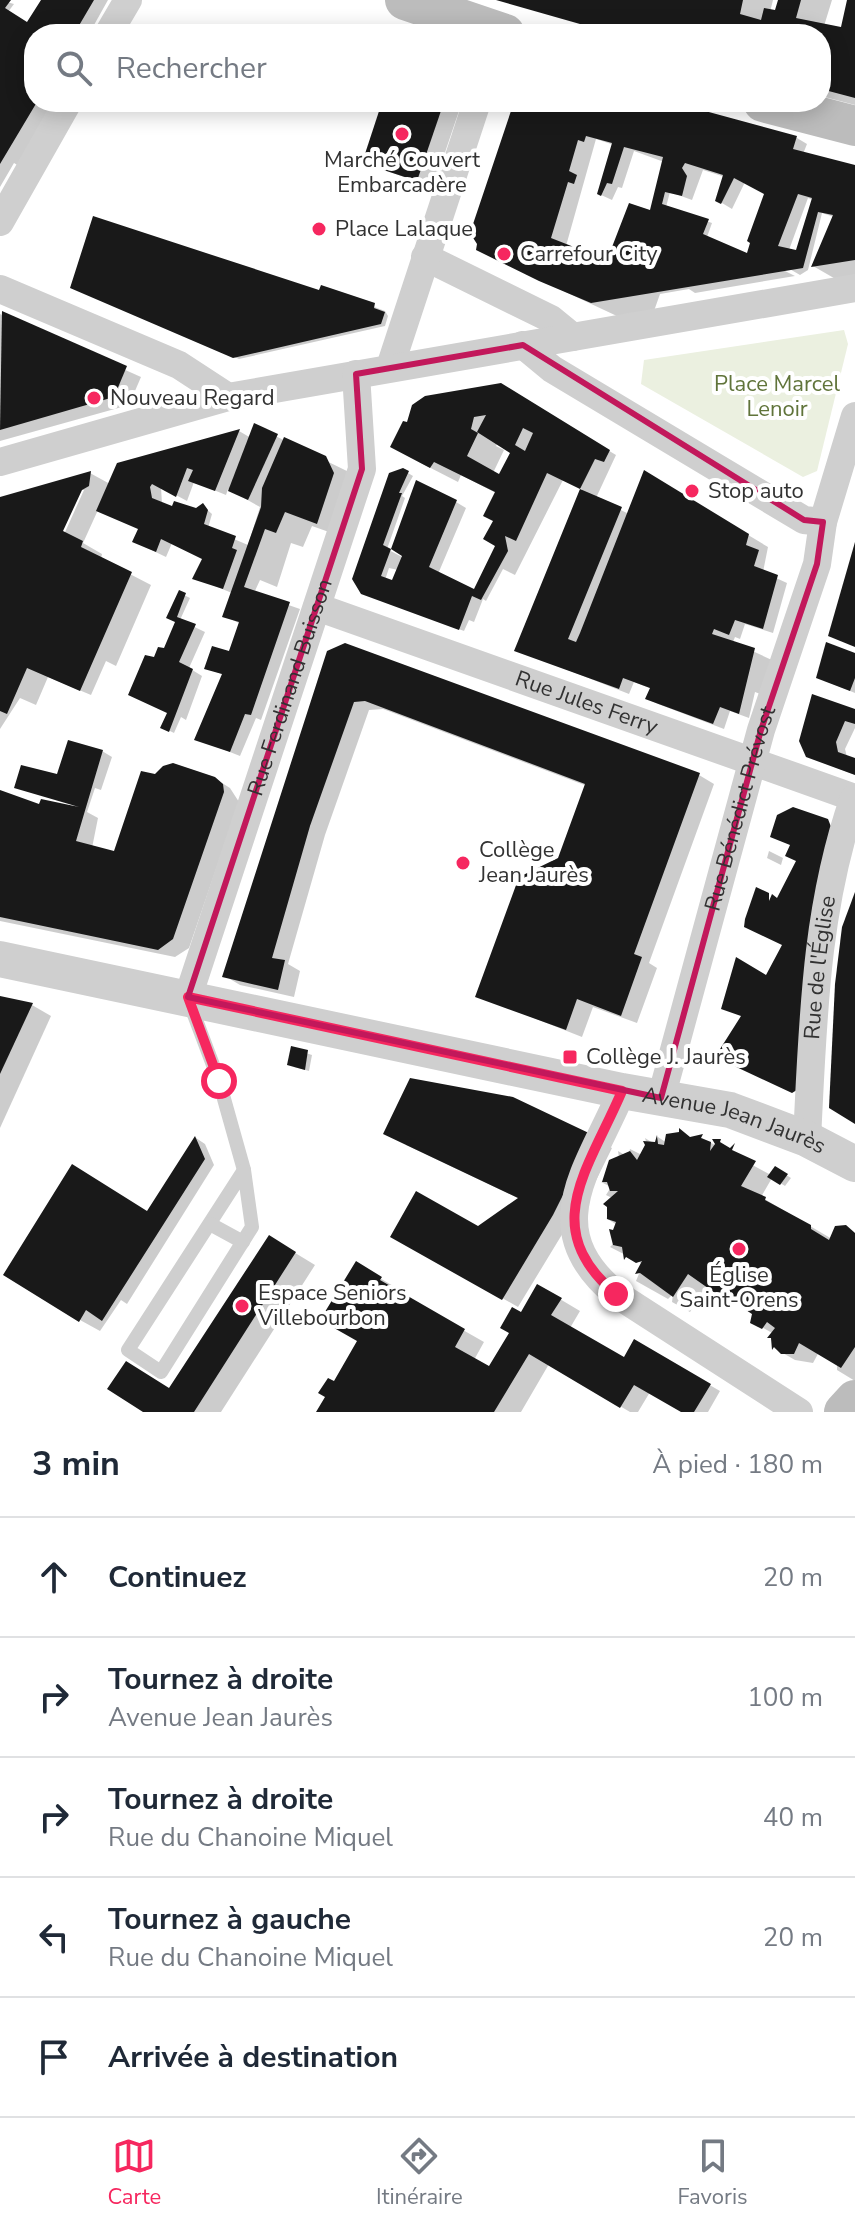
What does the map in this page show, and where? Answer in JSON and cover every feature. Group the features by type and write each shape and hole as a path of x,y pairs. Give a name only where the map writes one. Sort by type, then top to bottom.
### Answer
{"main road":[{"path":"405,0 473,24"},
{"path":"801,112 855,126"},
{"path":"844,1412 855,1400"}],"street":[{"path":"114,24 128,0"},
{"path":"0,222 62,112"},
{"path":"390,367 474,112"},
{"path":"425,257 551,319 573,337"},
{"path":"0,462 228,397 855,288"},
{"path":"0,289 179,365 228,397"},
{"path":"523,345 552,369 804,520 823,522 853,432"},
{"name":"Rue Ferdinand Buisson","path":"188,997 362,469 356,374"},
{"name":"Rue Bénédict Prévost","path":"661,1098 753,760 817,564 823,522"},
{"name":"Rue Jules Ferry","path":"317,607 855,798"},
{"name":"Rue de l'Église","path":"807,1139 816,963 823,907 855,798"},
{"name":"Avenue Jean Jaurès","path":"0,959 622,1091 730,1110 807,1139 855,1164"},
{"path":"622,1091 575,1199 572,1234 592,1274 616,1294 799,1412"}],"lane":[{"path":"188,997 219,1081 244,1170 252,1227 161,1372 128,1350 244,1170"},
{"path":"210,1224 243,1242"}],"highlighted area":[{"path":"523,345 804,520 823,522 817,564 761,730 661,1098 188,997 362,469 356,374"}],"green space":[{"name":"Place Marcel Lenoir","path":"844,330 848,344 817,471 803,477 641,384 644,360"}],"building":[{"path":"0,0 11,0 5,8 27,22 41,0 94,0 80,24 24,24 24,112 31,112 0,164"},
{"path":"496,0 743,0 740,14 761,20 764,8 775,10 778,0 801,0 796,18 826,24 580,24"},
{"path":"847,0 855,0 855,98 831,92 831,25 841,27"},
{"name":"Marché Couvert Embarcadère","path":"379,112 441,112 417,181 362,163"},
{"path":"511,112 709,112 797,136 793,149 855,165 855,260 811,267 833,215 818,212 803,268 591,303 476,250 477,244 470,233","holes":["586,136 612,143 597,194 601,196 607,183 612,184 624,147 663,157 650,210 629,203 607,260 551,238 568,182 574,184 577,175 569,171 578,140 584,142","685,163 723,175 715,201 721,204 734,178 764,194 747,241 750,243 747,253 703,234 709,219 662,204 665,192 682,196 687,176 682,168","798,194 812,198 796,250 778,246"]},
{"path":"93,216 319,290 321,285 375,303 374,308 385,312 381,324 233,358 70,288"},
{"path":"2,311 127,366 114,397 0,430"},
{"path":"501,383 610,450 604,462 595,459 580,489 547,473 516,541 505,536 508,551 481,600 472,596 459,630 361,594 352,579 389,473 403,468 409,471 383,545 391,549 416,480 457,500 429,567 474,589 495,546 483,539 493,521 483,516 495,492 434,462 430,468 390,447 403,421 407,422 412,405 425,396","holes":["486,415 477,432 510,453 499,474 467,456 478,433 471,429 474,417","523,428 533,433 525,451 515,445","391,549 402,556 392,580 381,576"]},
{"path":"254,423 278,434 248,500 228,491"},
{"path":"240,429 215,491 188,481 193,470 187,468 176,497 152,484 150,487 152,498 172,506 174,501 196,508 203,503 208,510 204,524 236,536 232,548 237,550 223,589 192,579 202,559 161,539 156,552 132,542 138,529 96,511 117,463"},
{"path":"284,437 326,456 334,473 317,524 285,512 276,533 265,529 244,587 290,602 251,715 245,714 230,752 194,740 222,674 204,669 212,646 229,651 239,622 222,617 261,507 262,488"},
{"path":"644,470 749,534 746,545 759,550 754,566 778,575 763,629 735,620 729,635 714,629 712,634 755,648 739,714 720,707 713,724 645,699 650,688 623,678 619,689 514,651 580,489 622,507 568,639 576,642"},
{"path":"91,471 89,486 82,490 63,531 83,541 81,547 132,572 80,691 27,668 7,714 0,711 0,497"},
{"path":"855,542 855,647 828,636"},
{"path":"179,590 186,593 177,617 196,624 179,662 193,669 169,732 160,728 167,713 128,695 145,655 154,657 158,647 164,648 175,622 166,618"},
{"path":"826,642 855,653 855,678 850,691 816,678"},
{"path":"345,643 700,773 634,954 642,957 621,1016 577,999 566,1030 475,997 519,877 558,858 585,784 365,701 354,702 310,826 272,958 285,960 278,990 222,977 327,651"},
{"path":"812,694 855,709 855,724 845,721 836,742 838,752 855,758 855,775 806,757 799,741"},
{"path":"68,740 103,750 76,841 114,851 141,771 155,774 163,766 173,763 215,777 223,784 224,792 173,939 158,950 0,917 0,790 39,804 41,799 79,807 14,788 21,765 57,774"},
{"path":"793,807 828,819 835,837 800,1088 792,1093 715,1057 741,1016 721,1009 736,957 766,975 782,945 744,927 756,887 769,893 769,901 772,894 777,898 796,861 785,856 790,845 770,837 777,815"},
{"path":"855,892 855,1124 829,1108 835,984 842,927"},
{"path":"0,996 33,1003 0,1074"},
{"path":"291,1046 308,1050 305,1070 287,1065"},
{"path":"410,1078 513,1097 593,1135 553,1215 502,1300 390,1237 416,1191 478,1226 518,1198 383,1134"},
{"name":"Église Saint-Orens","path":"679,1128 690,1137 703,1134 701,1138 711,1142 710,1151 715,1144 712,1139 721,1139 720,1142 730,1148 735,1143 732,1150 756,1161 741,1186 766,1197 765,1200 811,1225 811,1229 829,1240 835,1226 846,1225 855,1233 855,1347 841,1368 799,1343 794,1354 781,1354 774,1347 772,1350 771,1338 767,1338 775,1328 767,1322 762,1329 750,1323 752,1314 734,1302 732,1305 688,1274 673,1297 640,1273 635,1274 642,1261 636,1263 626,1257 624,1260 622,1247 613,1245 609,1229 613,1230 616,1222 607,1219 607,1207 603,1204 618,1191 610,1191 607,1182 602,1182 609,1160 630,1151 637,1160 645,1145 643,1141 655,1142 657,1135 658,1144 664,1145 666,1134 679,1132"},
{"path":"195,1136 205,1159 102,1321 86,1310 79,1322 3,1275 72,1164 147,1211"},
{"path":"775,1166 788,1174 780,1185 767,1177"},
{"name":"Espace Seniors Villebourbon","path":"269,1235 296,1252 194,1412 143,1412 107,1389 126,1361 169,1388"},
{"path":"356,1261 382,1277 380,1280 465,1329 455,1347 489,1366 509,1333 500,1328 512,1307 521,1312 537,1284 562,1298 551,1315 624,1357 634,1339 711,1384 694,1412 681,1412 634,1385 620,1408 529,1354 494,1412 316,1412 325,1397 318,1393 328,1378 334,1381 357,1341 320,1320"}],"place":[{"name":"Marché Couvert Embarcadère","path":"402,134"},
{"name":"Place Lalaque","path":"319,229"},
{"name":"Carrefour City","path":"504,254"},
{"name":"Nouveau Regard","path":"94,398"},
{"name":"Stop auto","path":"692,491"},
{"name":"Collège Jean Jaurès","path":"463,863"},
{"name":"Collège J. Jaurès","path":"570,1057"},
{"name":"Église Saint-Orens","path":"739,1249"},
{"name":"Espace Seniors Villebourbon","path":"242,1306"}],"route":[{"path":"219,1081 188,997 622,1091 575,1199 572,1234 592,1274 616,1294"}]}
